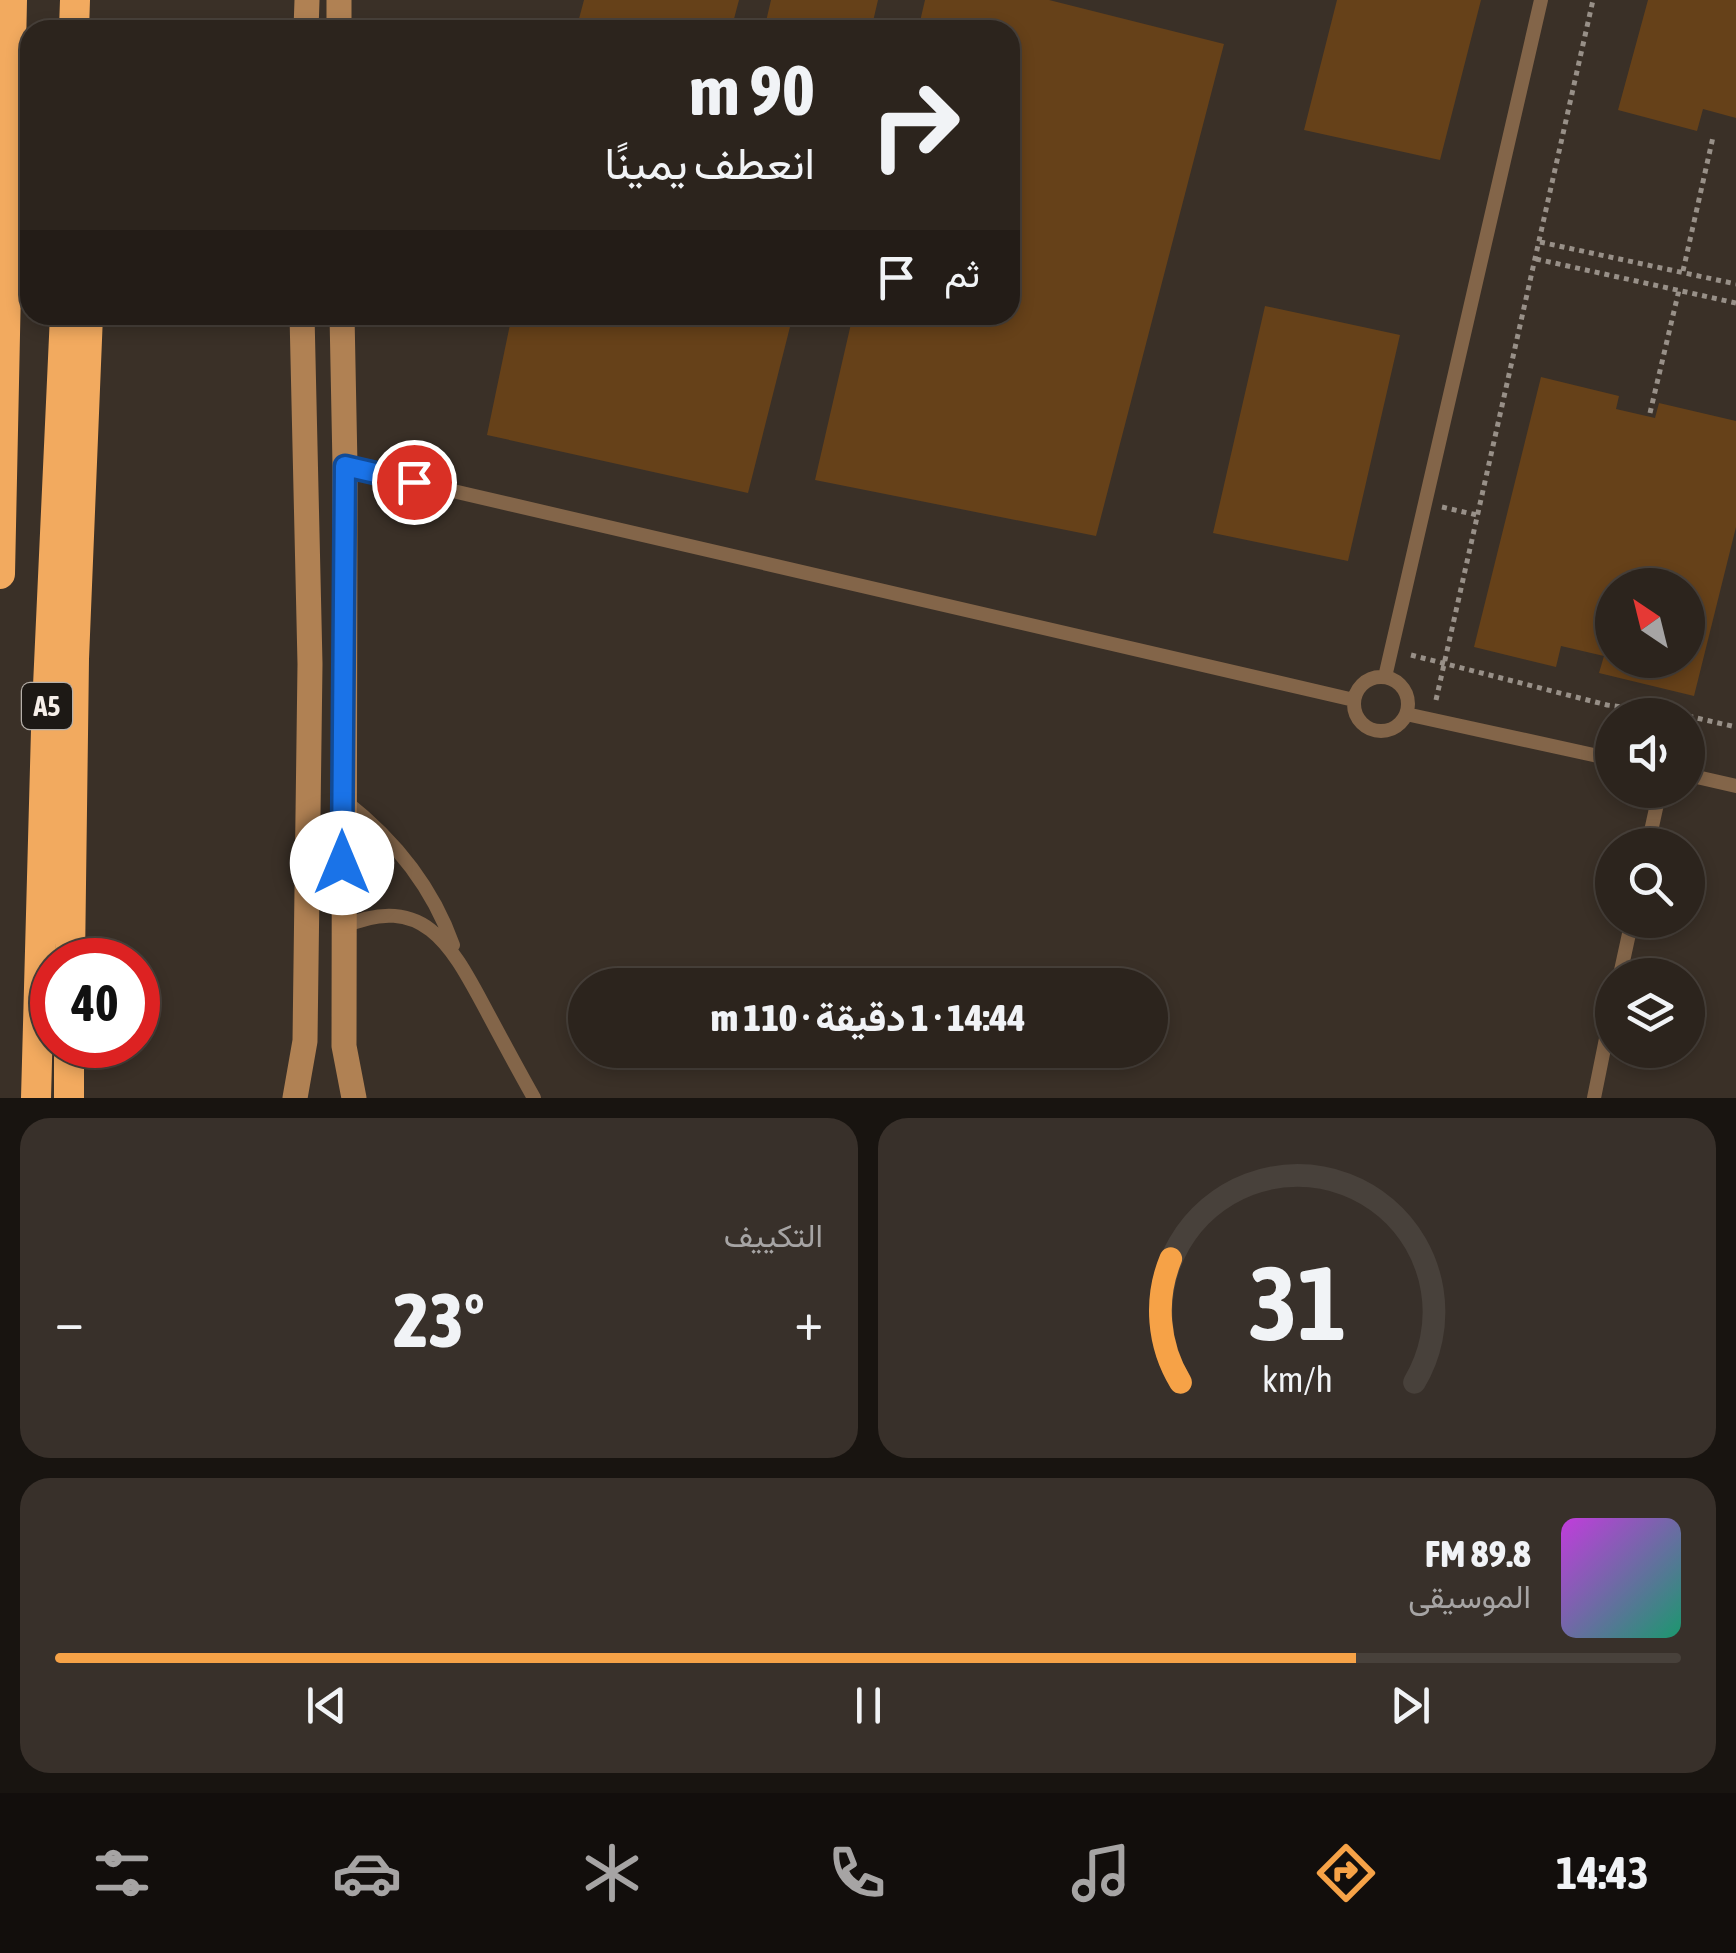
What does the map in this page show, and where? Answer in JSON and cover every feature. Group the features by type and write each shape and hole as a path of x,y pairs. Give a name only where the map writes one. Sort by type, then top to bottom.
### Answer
{"highway":[{"path":"0,574 12,0"},
{"name":"A5","path":"36,1098 46,730 65,325"},
{"path":"70,938 74,658 88,325"},
{"path":"68,1098 69,1068"}],"street":[{"path":"296,1098 305,1041 310,664 302,325"},
{"path":"342,325 344,1046 354,1098"}],"lane":[{"path":"1385,678 1541,0"},
{"path":"345,466 1354,700"},
{"path":"1385,678 1394,680 1407,695 1406,714 1395,727 1378,731 1363,724 1354,709 1354,700 1368,680 1385,678"},
{"path":"1406,714 1595,755"},
{"path":"1705,779 1736,786"},
{"path":"342,799 374,824 418,875 534,1098"},
{"path":"343,926 375,916 408,919 438,934 459,960"},
{"path":"1594,1098 1600,1068"}],"path":[{"path":"1432,721 1592,0"},
{"path":"1683,272 1713,137"},
{"path":"1540,242 1736,284"},
{"path":"1536,259 1736,303"},
{"path":"1650,412 1679,290"},
{"path":"1426,504 1477,515"},
{"path":"1391,650 1595,701"},
{"path":"1705,720 1736,726"}],"building":[{"path":"584,0 739,0 734,20 579,20"},
{"path":"771,0 878,0 873,20 766,20"},
{"path":"925,0 1049,0 1224,44 1096,536 815,480 851,325 1020,325 1020,20 920,20"},
{"path":"1337,0 1481,0 1440,160 1304,130"},
{"path":"1648,0 1736,0 1736,118 1703,109 1697,131 1618,110"},
{"path":"1265,306 1400,335 1348,561 1213,533"},
{"path":"510,325 790,325 748,493 487,435"},
{"path":"1541,377 1619,396 1616,409 1655,418 1659,403 1736,421 1736,527 1705,652 1705,568 1595,568 1595,654 1561,646 1556,667 1474,647"},
{"path":"1620,678 1698,678 1694,696"}],"route":[{"path":"342,863 345,466 414,482"}]}
